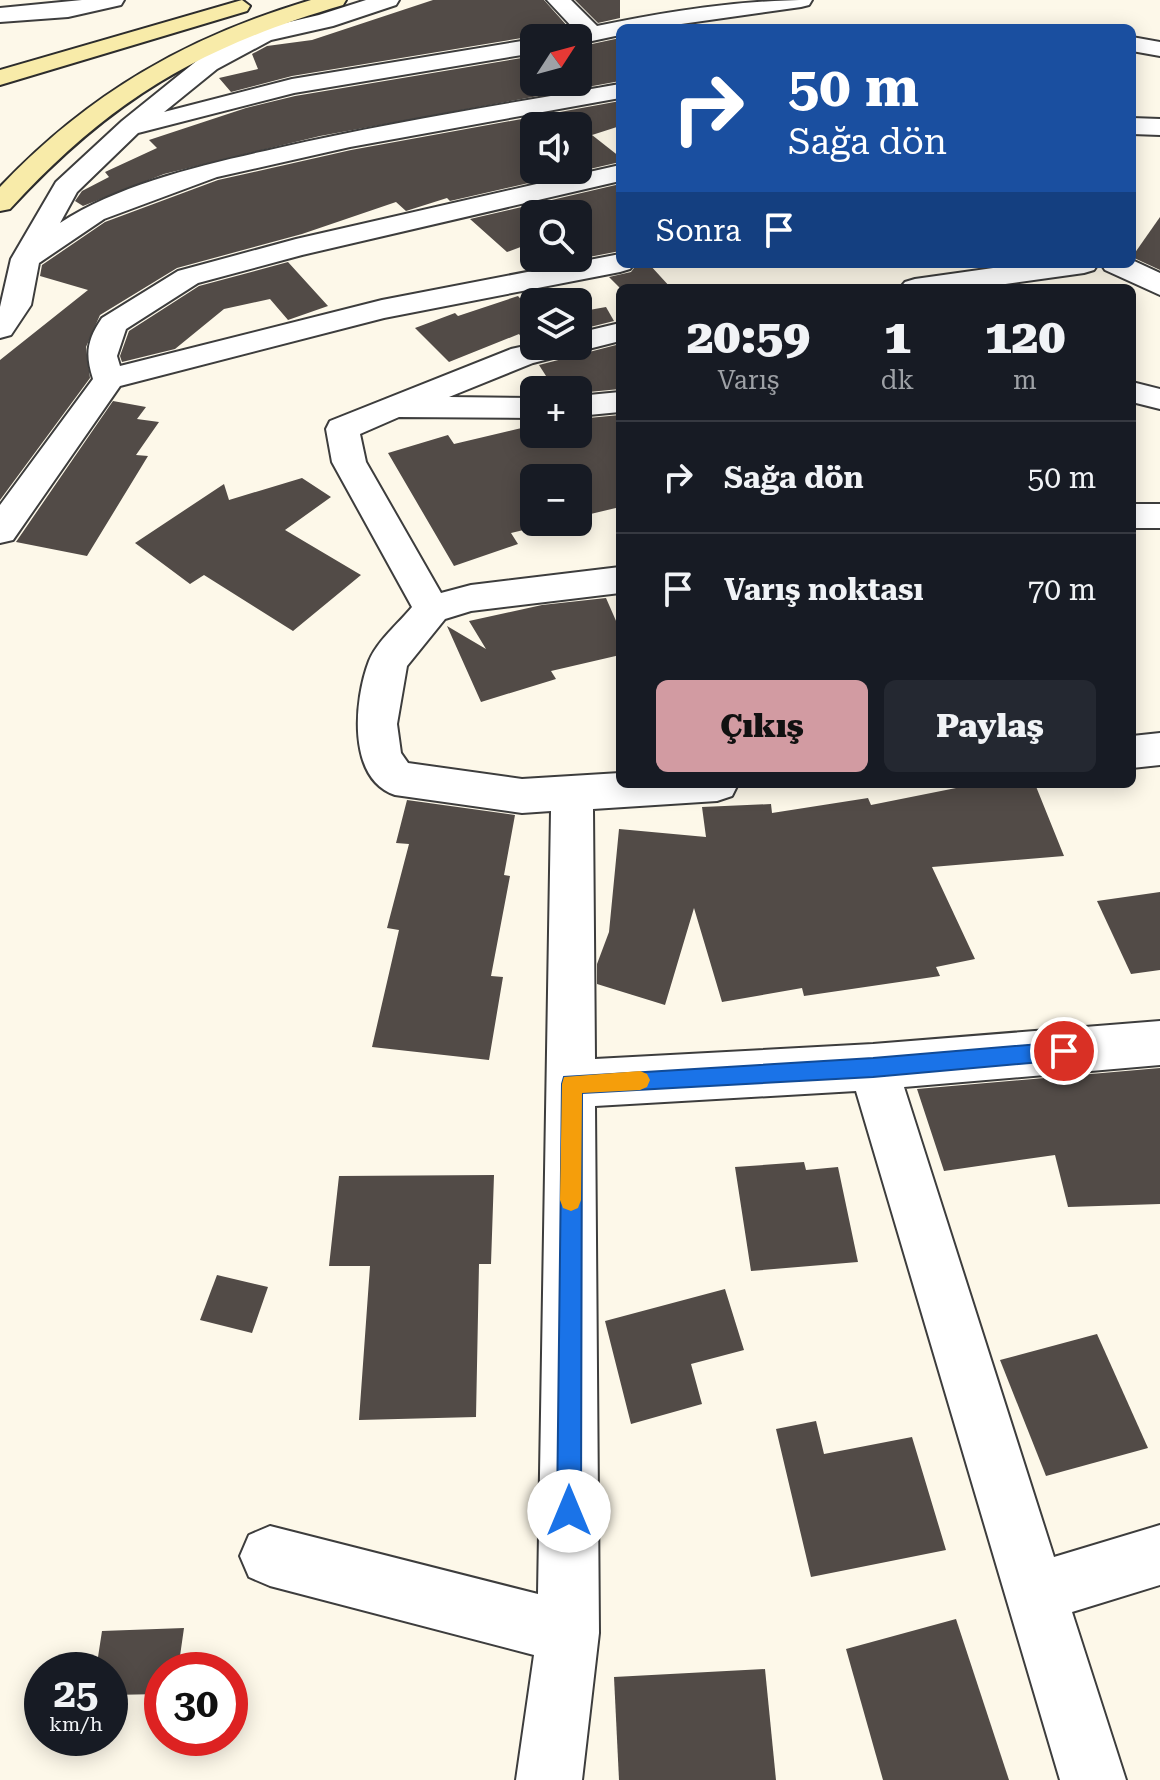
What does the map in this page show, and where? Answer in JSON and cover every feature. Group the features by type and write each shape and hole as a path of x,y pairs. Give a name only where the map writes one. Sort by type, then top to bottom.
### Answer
{"main road":[{"path":"0,78 260,0"},
{"path":"0,203 88,119 160,72 211,43 335,0"},
{"path":"0,85 31,69"}],"street":[{"path":"0,15 68,10 113,0"},
{"path":"0,329 16,305 25,259 66,188 127,130 208,64 263,35 325,21 388,0"},
{"path":"558,0 574,24"},
{"path":"639,24 747,4 801,0"},
{"path":"747,4 769,24"},
{"path":"592,34 616,29"},
{"path":"1136,45 1160,49"},
{"path":"127,130 292,86 520,48"},
{"path":"25,259 94,213 209,171 350,139 616,92"},
{"path":"1136,126 1160,127"},
{"path":"109,379 101,356 113,324 188,277 312,244 616,174"},
{"path":"0,531 109,379 382,309 616,264"},
{"path":"943,284 1056,268"},
{"path":"1127,268 1141,273 1160,286"},
{"path":"592,339 616,333"},
{"path":"432,609 349,462 342,429 520,357"},
{"path":"1136,372 1160,371"},
{"path":"1136,393 1160,399"},
{"path":"592,405 616,402"},
{"path":"395,407 520,408"},
{"path":"1136,516 1160,516"},
{"path":"616,580 471,598 432,609 388,662 377,724 381,756 395,778 522,796 653,788"},
{"path":"1136,752 1160,749"},
{"path":"549,1780 568,1633 572,793"},
{"path":"572,1084 873,1067 1160,1043"},
{"path":"873,1067 1093,1780"},
{"path":"1035,1593 1160,1555"},
{"path":"270,1556 568,1633"}],"building":[{"path":"433,0 544,0 565,24 520,24 520,38 292,76 231,92 219,78 258,69 252,54 267,46 312,40"},
{"path":"575,0 620,0 620,18 598,23"},
{"path":"616,39 616,82 592,86 592,44"},
{"path":"520,58 520,96 538,96 320,136 164,174 83,206 75,201 82,191 109,177 105,172 157,148 149,140 246,108 295,96"},
{"path":"616,102 616,127 592,135 592,112 560,112"},
{"path":"520,119 520,184 524,184 450,201 447,198 406,211 396,202 302,234 177,268 100,315 86,347 90,378 0,500 0,360 88,290 40,276 42,265 105,222 218,180 351,150"},
{"path":"592,135 616,154 616,163 592,168"},
{"path":"616,185 616,252 592,256 592,200 551,200"},
{"path":"520,207 520,247 507,252 470,219"},
{"path":"1160,217 1160,270 1136,259 1136,251"},
{"path":"288,262 328,306 288,320 270,299 224,309 175,349 122,362 120,356 129,331 199,286"},
{"path":"634,268 653,268 667,284 616,284 609,277 631,272"},
{"path":"518,296 520,336 449,362 415,328 455,313 458,316"},
{"path":"606,307 614,321 592,326 592,310"},
{"path":"616,345 616,389 592,392 592,376 546,376 539,365 558,360 592,360 592,351"},
{"path":"113,401 146,407 137,419 159,422 136,455 148,456 87,556 16,542"},
{"path":"616,415 616,508 592,514 592,464 520,464 520,531 511,533 518,544 454,566 388,453 448,435 454,444 520,428 520,448 592,448 592,418"},
{"path":"302,478 331,497 285,530 361,575 293,631 204,575 190,584 135,543 224,484 229,500"},
{"path":"606,598 616,621 616,656 551,671 556,679 481,702 447,626 486,649 469,621 542,605"},
{"path":"956,788 1037,788 1064,856 932,867 975,959 936,967 940,976 804,996 802,988 722,1002 694,908 665,1005 597,984 597,964 609,932 619,829 706,837 702,807 771,804 772,813 868,798 871,805"},
{"path":"407,800 515,815 504,875 510,876 491,976 503,977 489,1060 372,1047 399,930 387,928 409,844 396,843"},
{"path":"1160,892 1160,970 1131,974 1097,901"},
{"path":"1160,1068 1160,1204 1068,1207 1055,1155 944,1171 917,1089"},
{"path":"804,1162 806,1170 838,1167 858,1262 751,1271 735,1167"},
{"path":"494,1175 491,1264 479,1264 476,1417 359,1420 370,1266 329,1266 339,1176"},
{"path":"217,1275 268,1287 252,1333 200,1320"},
{"path":"725,1289 744,1350 691,1364 702,1404 631,1424 605,1321"},
{"path":"1097,1334 1148,1448 1046,1476 1000,1360"},
{"path":"816,1421 824,1454 912,1437 946,1550 811,1577 776,1429"},
{"path":"956,1619 1009,1780 883,1780 846,1649"},
{"path":"184,1628 181,1652 144,1652 144,1694 128,1695 128,1652 99,1652 102,1631"},
{"path":"765,1669 776,1780 619,1780 614,1677"}],"slow traffic":[{"path":"571,1200 572,1084 640,1080"}],"route":[{"path":"569,1511 572,1084 873,1067 1064,1051"}]}
